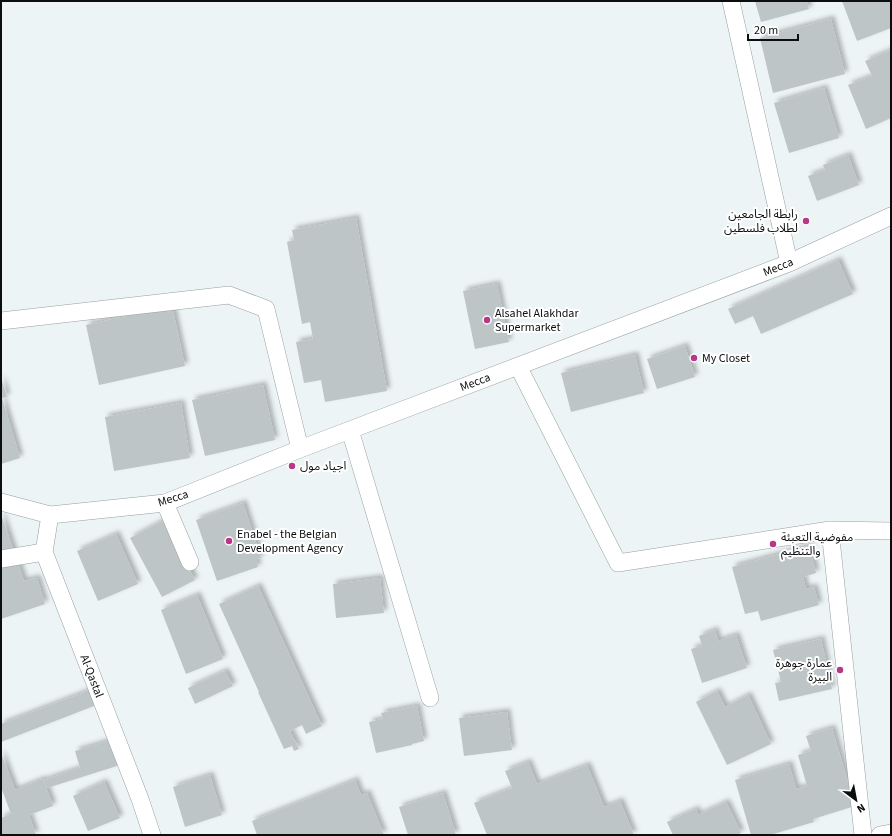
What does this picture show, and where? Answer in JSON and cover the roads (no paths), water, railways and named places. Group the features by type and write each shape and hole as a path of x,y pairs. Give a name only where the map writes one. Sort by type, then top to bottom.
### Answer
{"street":[{"path":"731,1 789,263"},
{"name":"Mecca","path":"50,515 165,503 300,449 789,263 891,216"},
{"path":"1,321 229,295 266,309 300,449"},
{"path":"518,366 618,563 830,530 891,531"},
{"path":"350,430 430,698"},
{"path":"1,502 50,515 44,552 1,559"},
{"path":"165,503 190,562"},
{"path":"830,530 863,835"},
{"name":"Al-Qastal","path":"44,552 137,792 152,835"},
{"path":"880,835 891,833"}],"place":[{"name":"رابطة الجامعين لطلاب فلسطين","path":"806,221"},
{"name":"Alsahel Alakhdar Supermarket","path":"487,320"},
{"name":"My Closet","path":"694,358"},
{"name":"اجياد مول","path":"292,466"},
{"name":"Enabel - the Belgian Development Agency","path":"229,541"},
{"name":"مفوضية التعبئة والتنظيم","path":"773,544"},
{"name":"عمارة جوهرة البيرة","path":"840,670"}]}
